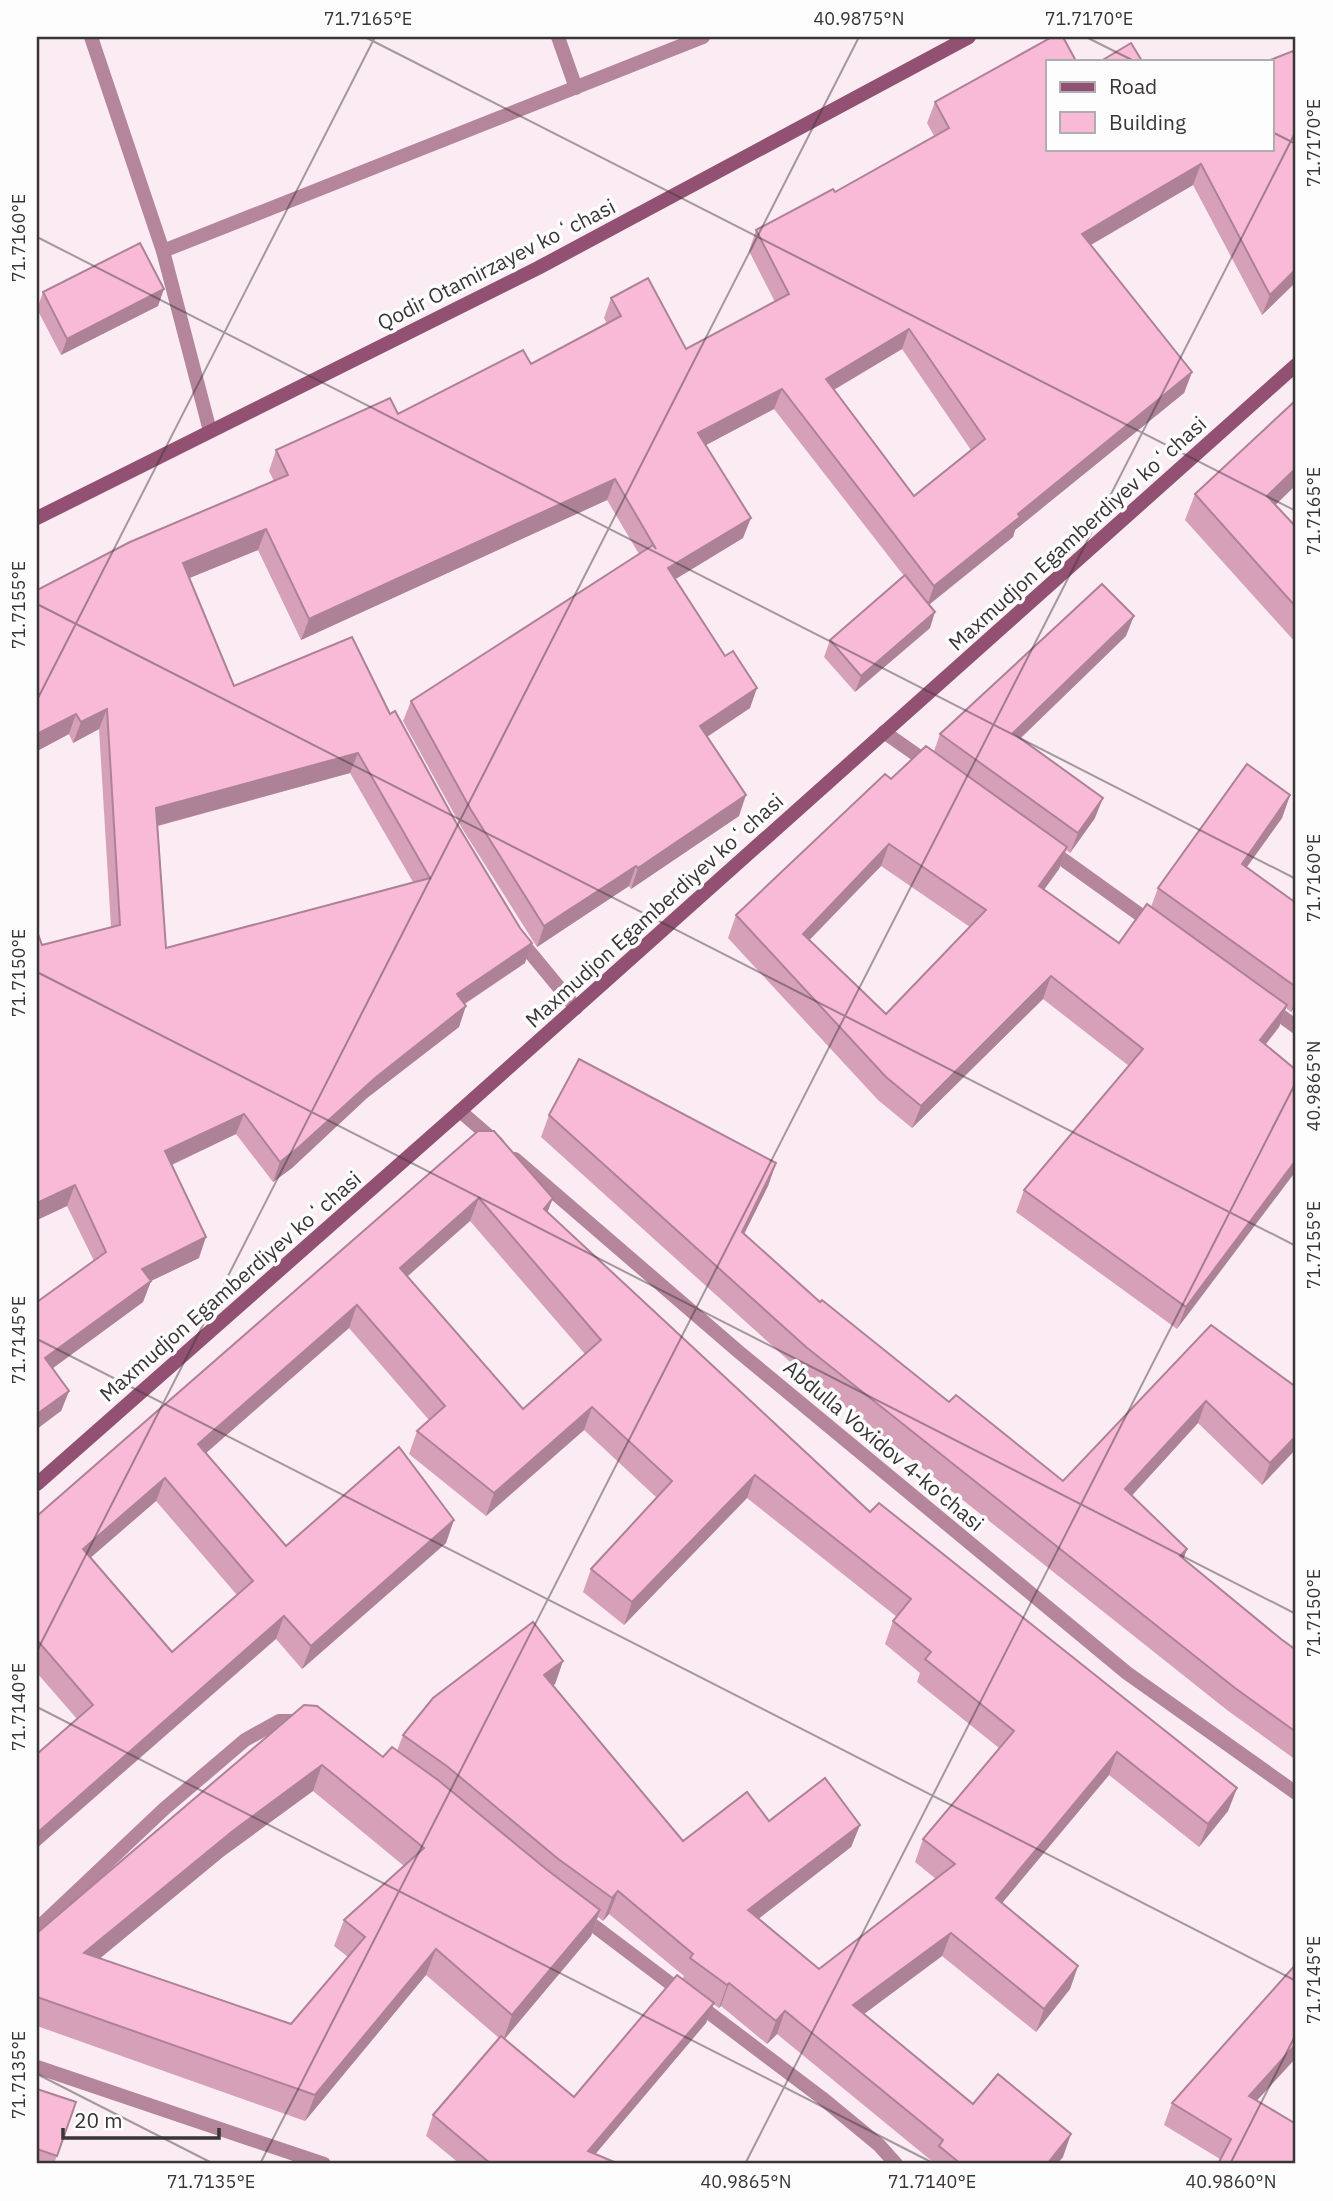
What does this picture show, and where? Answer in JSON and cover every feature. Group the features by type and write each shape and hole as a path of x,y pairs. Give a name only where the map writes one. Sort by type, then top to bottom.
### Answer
{"street":[{"path":"91,37 163,251 210,431"},
{"path":"558,37 576,88"},
{"path":"163,251 703,37"},
{"name":"Qodir Otamirzayev koʻchasi","path":"37,518 538,268 969,37"},
{"name":"Maxmudjon Egamberdiyev koʻchasi","path":"37,1483 576,1008 1296,365"},
{"path":"884,732 940,772"},
{"path":"1040,844 1163,931"},
{"path":"508,921 521,943 576,1008"},
{"path":"1252,995 1296,1027"},
{"name":"Abdulla Voxidov 4-ko'chasi","path":"460,1111 739,1352 1126,1672 1296,1793"},
{"path":"37,1929 164,1809 244,1740 279,1721 295,1720 323,1726"},
{"path":"566,1905 822,2098 879,2145 895,2164"},
{"path":"37,2067 324,2164"}],"building":[{"path":"1052,37 1063,37 1075,60 1046,60 1046,150 1274,150 1274,60 1270,60 1293,51 1296,59 1296,269 1270,295 1201,164 1082,234 1192,372 934,586 782,389 698,433 751,518 668,568 725,656 733,651 757,688 700,726 746,795 638,868 636,866 544,926 471,810 411,701 653,545 656,549 615,479 309,619 266,529 183,563 234,686 352,637 390,714 395,711 454,819 520,928 532,943 457,994 466,1006 375,1078 280,1162 244,1114 165,1151 206,1237 142,1269 151,1281 45,1358 69,1391 37,1414 37,1302 106,1252 75,1185 37,1203 37,935 42,945 120,925 107,709 81,722 76,714 37,734 37,590 130,542 288,475 276,450 390,398 398,414 523,350 531,364 621,316 611,298 648,278 686,349 789,294 756,230 833,189 835,192 949,128 935,102","holes":["909,329 985,439 914,496 826,379","358,753 430,878 166,948 156,808"]},
{"path":"1131,43 1141,60 1103,60"},
{"path":"140,243 164,289 67,339 43,292"},
{"path":"1296,400 1296,468 1267,496 1296,527 1296,607 1195,494"},
{"path":"905,575 935,612 861,676 830,640"},
{"path":"1102,584 1134,616 1013,733 1103,798 1078,833 940,734"},
{"path":"926,746 1067,847 1039,886 1119,943 1147,904 1287,1005 1260,1040 1296,1070 1296,1160 1186,1307 1024,1190 1143,1049 1051,976 921,1106 886,1077 736,915 885,774 891,779","holes":["889,844 986,910 886,1014 803,934"]},
{"path":"1247,764 1290,795 1242,864 1296,903 1296,987 1158,888"},
{"path":"579,1059 776,1163 742,1232 820,1302 822,1300 949,1402 956,1395 1063,1481 1211,1325 1296,1387 1296,1436 1270,1463 1206,1401 1125,1489 1187,1549 1180,1556 1296,1650 1296,1732 1235,1688 806,1347 549,1115"},
{"path":"478,1131 494,1131 553,1198 544,1209 870,1512 879,1503 1237,1788 1208,1824 1117,1752 996,1898 1078,1966 1044,2009 951,1933 853,2005 973,2104 998,2074 1071,2134 1047,2164 961,2164 939,2146 943,2140 785,2011 776,2021 729,1983 727,1985 690,1958 693,1954 618,1891 612,1898 557,1858 448,1767 403,1735 433,1698 533,1622 563,1661 544,1675 683,1841 747,1792 769,1821 825,1778 860,1825 748,1910 819,1969 955,1864 923,1839 1014,1731 925,1659 931,1652 893,1621 911,1599 755,1475 632,1602 591,1569 672,1481 592,1407 494,1493 417,1431 445,1406 357,1305 198,1444 286,1546 399,1447 454,1520 311,1646 284,1616 37,1833 37,1754 93,1705 37,1640 37,1516","holes":["479,1198 601,1340 523,1409 400,1268","165,1478 253,1581 172,1652 83,1549"]},
{"path":"304,1705 317,1706 383,1757 392,1747 438,1780 600,1910 512,2015 436,1949 315,2095 37,1997 37,1933","holes":["322,1765 424,1848 344,1920 365,1937 291,2024 84,1953 234,1830"]},
{"path":"1296,1964 1296,2044 1249,2096 1296,2124 1296,2164 1218,2164 1231,2139 1172,2103"},
{"path":"677,1975 714,2003 588,2151 619,2164 491,2164 433,2115 501,2036 574,2097"},
{"path":"37,2089 76,2102 57,2156 37,2149"}]}
